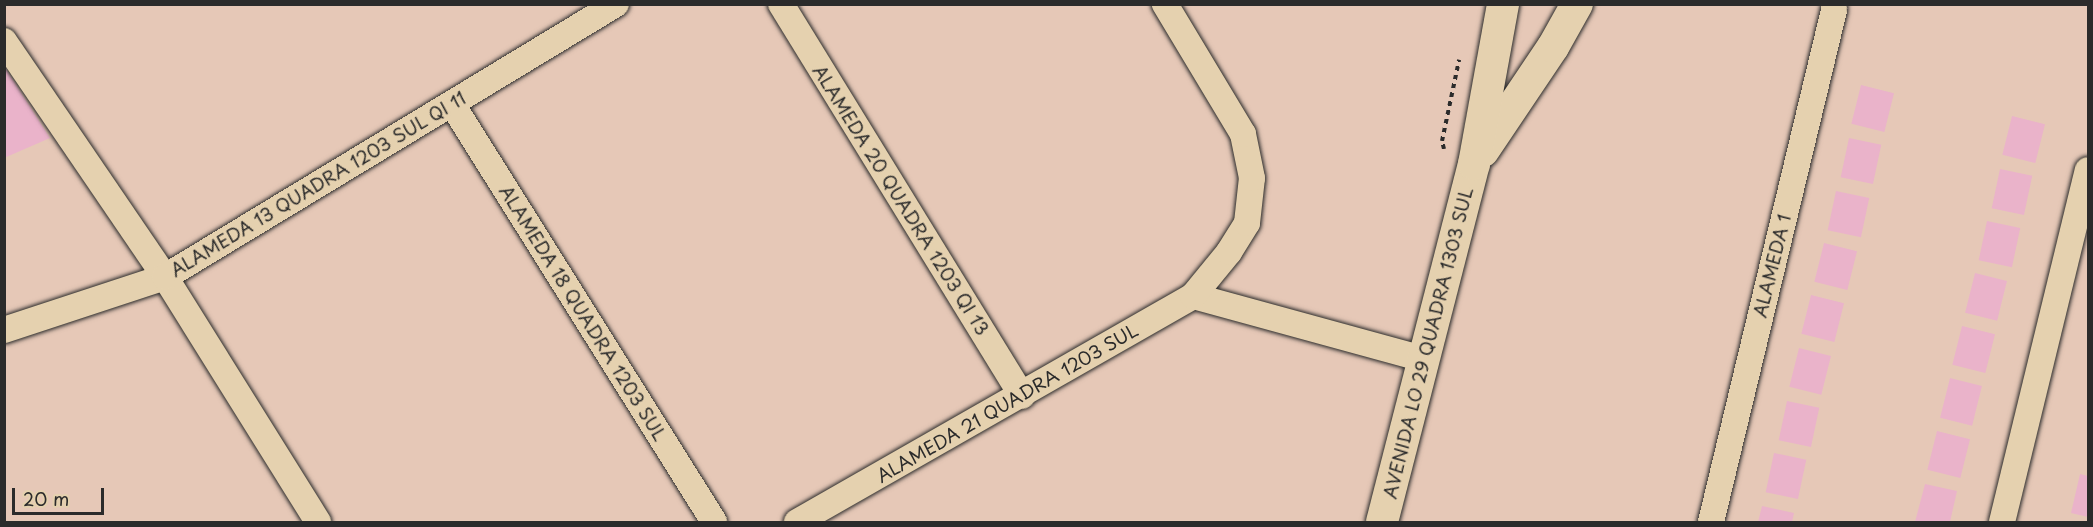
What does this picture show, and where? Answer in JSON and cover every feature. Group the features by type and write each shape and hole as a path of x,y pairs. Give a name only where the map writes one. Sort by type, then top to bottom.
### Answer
{"street":[{"name":"ALAMEDA 13 QUADRA 1203 SUL QI 11","path":"4,330 165,277 616,4"},
{"name":"ALAMEDA 20 QUADRA 1203 QI 13","path":"781,4 1022,396"},
{"name":"ALAMEDA 21 QUADRA 1203 SUL","path":"797,522 1022,396 1193,296 1210,277 1247,223 1252,178 1243,134 1165,4"},
{"name":"AVENIDA LO 29 QUADRA 1303 SUL","path":"1382,522 1474,164 1503,4"},
{"path":"1474,164 1553,47 1577,4"},
{"name":"ALAMEDA 1","path":"1711,522 1834,10"},
{"path":"4,41 165,277 318,522"},
{"name":"ALAMEDA 18 QUADRA 1203 SUL","path":"452,105 714,522"},
{"path":"2002,522 2088,170"},
{"path":"1193,296 1424,359"}],"building":[{"path":"4,66 50,138 4,158"},
{"path":"1861,85 1894,93 1884,132 1851,124"},
{"path":"2012,116 2045,124 2035,163 2002,155"},
{"path":"1849,138 1881,145 1873,184 1841,177"},
{"path":"2000,169 2032,176 2024,215 1992,208"},
{"path":"1836,191 1869,198 1861,237 1828,230"},
{"path":"1987,221 2020,228 2012,267 1979,260"},
{"path":"1824,243 1857,251 1847,290 1814,282"},
{"path":"1975,273 2007,281 1997,321 1965,313"},
{"path":"1811,295 1844,303 1834,342 1801,334"},
{"path":"1962,326 1995,334 1985,373 1952,365"},
{"path":"1799,348 1831,356 1821,395 1789,387"},
{"path":"1950,378 1982,386 1972,426 1940,418"},
{"path":"1787,401 1819,408 1811,447 1779,440"},
{"path":"1937,431 1970,439 1960,478 1927,470"},
{"path":"1774,453 1806,460 1798,499 1766,492"},
{"path":"2080,474 2088,476 2088,517 2071,513"},
{"path":"1925,484 1957,491 1950,522 1915,522"},
{"path":"1762,506 1794,513 1792,522 1758,522"}]}
